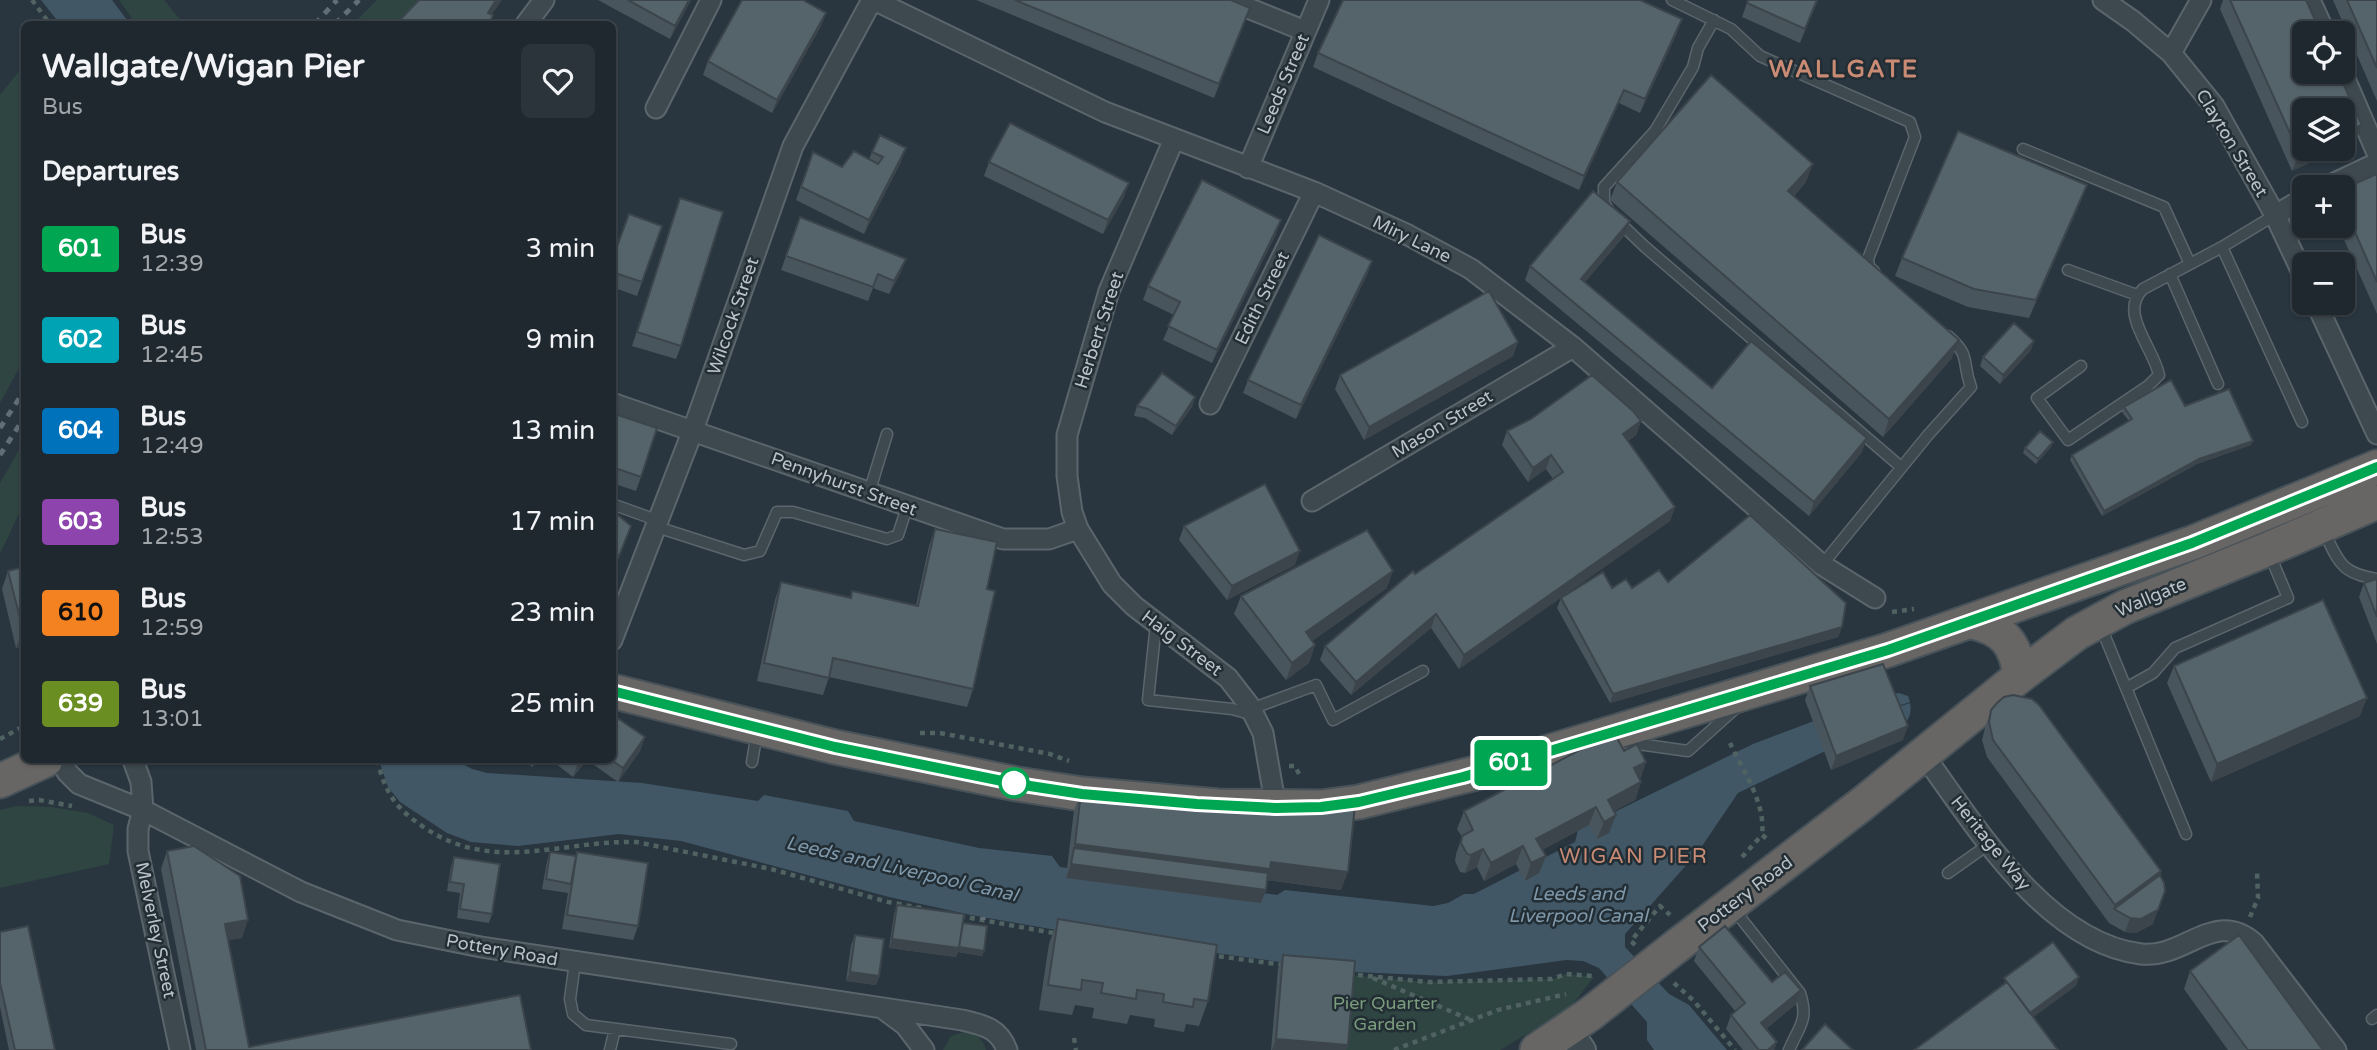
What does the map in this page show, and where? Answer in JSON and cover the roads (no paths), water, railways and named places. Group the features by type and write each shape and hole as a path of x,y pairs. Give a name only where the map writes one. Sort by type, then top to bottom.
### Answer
{"highway":[{"name":"Wallgate","path":"616,692 939,769 1048,789 1153,801 1276,808 1321,807 1359,802 1438,784 1856,661 2192,543 2377,467"},
{"name":"Wallgate","path":"1950,733 2020,676 2098,620 2377,502"},
{"path":"1972,622 1999,631 2008,641 2018,663 2020,676"},
{"name":"Pottery Road","path":"1537,1050 1580,1013 1678,945 1950,733"},
{"path":"0,781 39,763"}],"street":[{"path":"528,21 544,0"},
{"path":"656,108 711,0"},
{"name":"Miry Lane","path":"873,0 1105,112 1314,192 1408,235 1471,269 1573,347 1822,565 1875,598"},
{"name":"Wilcock Street","path":"616,630 693,430 793,146 873,0"},
{"path":"1228,0 1305,32"},
{"name":"Leeds Street","path":"1248,168 1319,0"},
{"name":"Clayton Street","path":"2103,0 2171,53 2214,106 2275,215 2292,252"},
{"path":"2171,53 2201,0"},
{"path":"2310,0 2320,21"},
{"path":"2347,84 2377,153"},
{"name":"Herbert Street","path":"1078,529 1072,512 1067,476 1067,435 1110,291 1174,139"},
{"path":"2352,175 2377,163"},
{"name":"Edith Street","path":"1210,404 1314,192"},
{"path":"2275,215 2292,205"},
{"path":"2322,315 2377,434"},
{"name":"Mason Street","path":"1312,501 1573,347"},
{"name":"Pennyhurst Street","path":"616,404 1003,539 1049,539 1078,529"},
{"name":"Haig Street","path":"1078,529 1112,584 1156,623 1228,678 1263,733 1276,808"},
{"name":"Heritage Way","path":"1923,754 2022,885 2065,922 2113,946 2140,954 2160,954 2177,949 2215,930 2229,929 2243,934 2254,943 2336,1050"},
{"name":"Pottery Road","path":"63,763 67,772 79,784 143,810 301,892 397,930 575,962 962,1020 987,1026 1003,1039 1007,1050"},
{"path":"134,763 141,782 143,810"},
{"name":"Melverley Street","path":"143,810 138,828 138,850 180,1050"},
{"path":"885,1010 905,1025 924,1050"}],"lane":[{"path":"1672,0 1731,29 1760,56 1910,122 1915,137 1868,259 1869,267 1879,276"},
{"path":"1714,20 1698,48 1693,67 1655,131 1604,187 1604,203 1644,246 1901,467"},
{"path":"2023,149 2164,207 2190,264"},
{"path":"2081,366 2037,398 2068,440 2148,386 2159,375 2157,363 2134,318 2137,295 2143,289 2275,215"},
{"path":"2222,247 2302,422"},
{"path":"2068,270 2137,295"},
{"path":"2170,274 2218,384"},
{"path":"1822,565 1901,467 1971,387 1966,372 1965,354 1960,346 1940,329"},
{"path":"869,494 887,434"},
{"path":"616,506 744,555 760,551 777,512 793,512 887,539 898,535 907,507"},
{"path":"2321,527 2342,567 2359,576 2377,579"},
{"path":"2126,688 2153,673 2175,648 2288,598 2268,549"},
{"path":"2098,620 2186,834"},
{"path":"1156,623 1148,700 1252,712 1316,685 1334,720 1423,671"},
{"path":"752,762 758,728"},
{"path":"1948,873 1989,844"},
{"path":"1730,904 1800,993 1805,1009 1803,1024 1789,1050"},
{"path":"575,962 570,999 573,1014 586,1025 731,1044"},
{"path":"610,1050 615,1029"}],"water":[{"path":"41,0 112,0 128,21 58,21"},
{"name":"Leeds and Liverpool Canal","path":"1899,693 1908,696 1910,702 1817,734 1910,703 1909,717 1900,728 1897,723 1821,753 1738,793 1698,852 1625,934 1625,947 1669,994 1689,1005 1727,1050 1654,1050 1647,1040 1647,1022 1599,968 1583,961 1566,960 1447,976 1354,972 1085,935 971,915 889,897 681,841 619,834 518,846 471,842 447,833 400,802 388,787 380,763 461,763 487,773 642,783 758,801 764,795 848,811 854,821 979,848 1052,856 1060,867 1277,895 1285,890 1433,906 1448,903 1464,894 1474,894 1575,842 1578,830 1753,744 1883,695"}],"railway":[{"path":"318,21 337,0"},
{"path":"338,21 359,0"},
{"path":"0,428 21,396"},
{"path":"0,455 21,423"}],"district":[{"name":"WALLGATE","path":"1844,69"},
{"name":"WIGAN PIER","path":"1634,856"}],"park label":[{"name":"Pier Quarter Garden","path":"1385,1013"}]}
